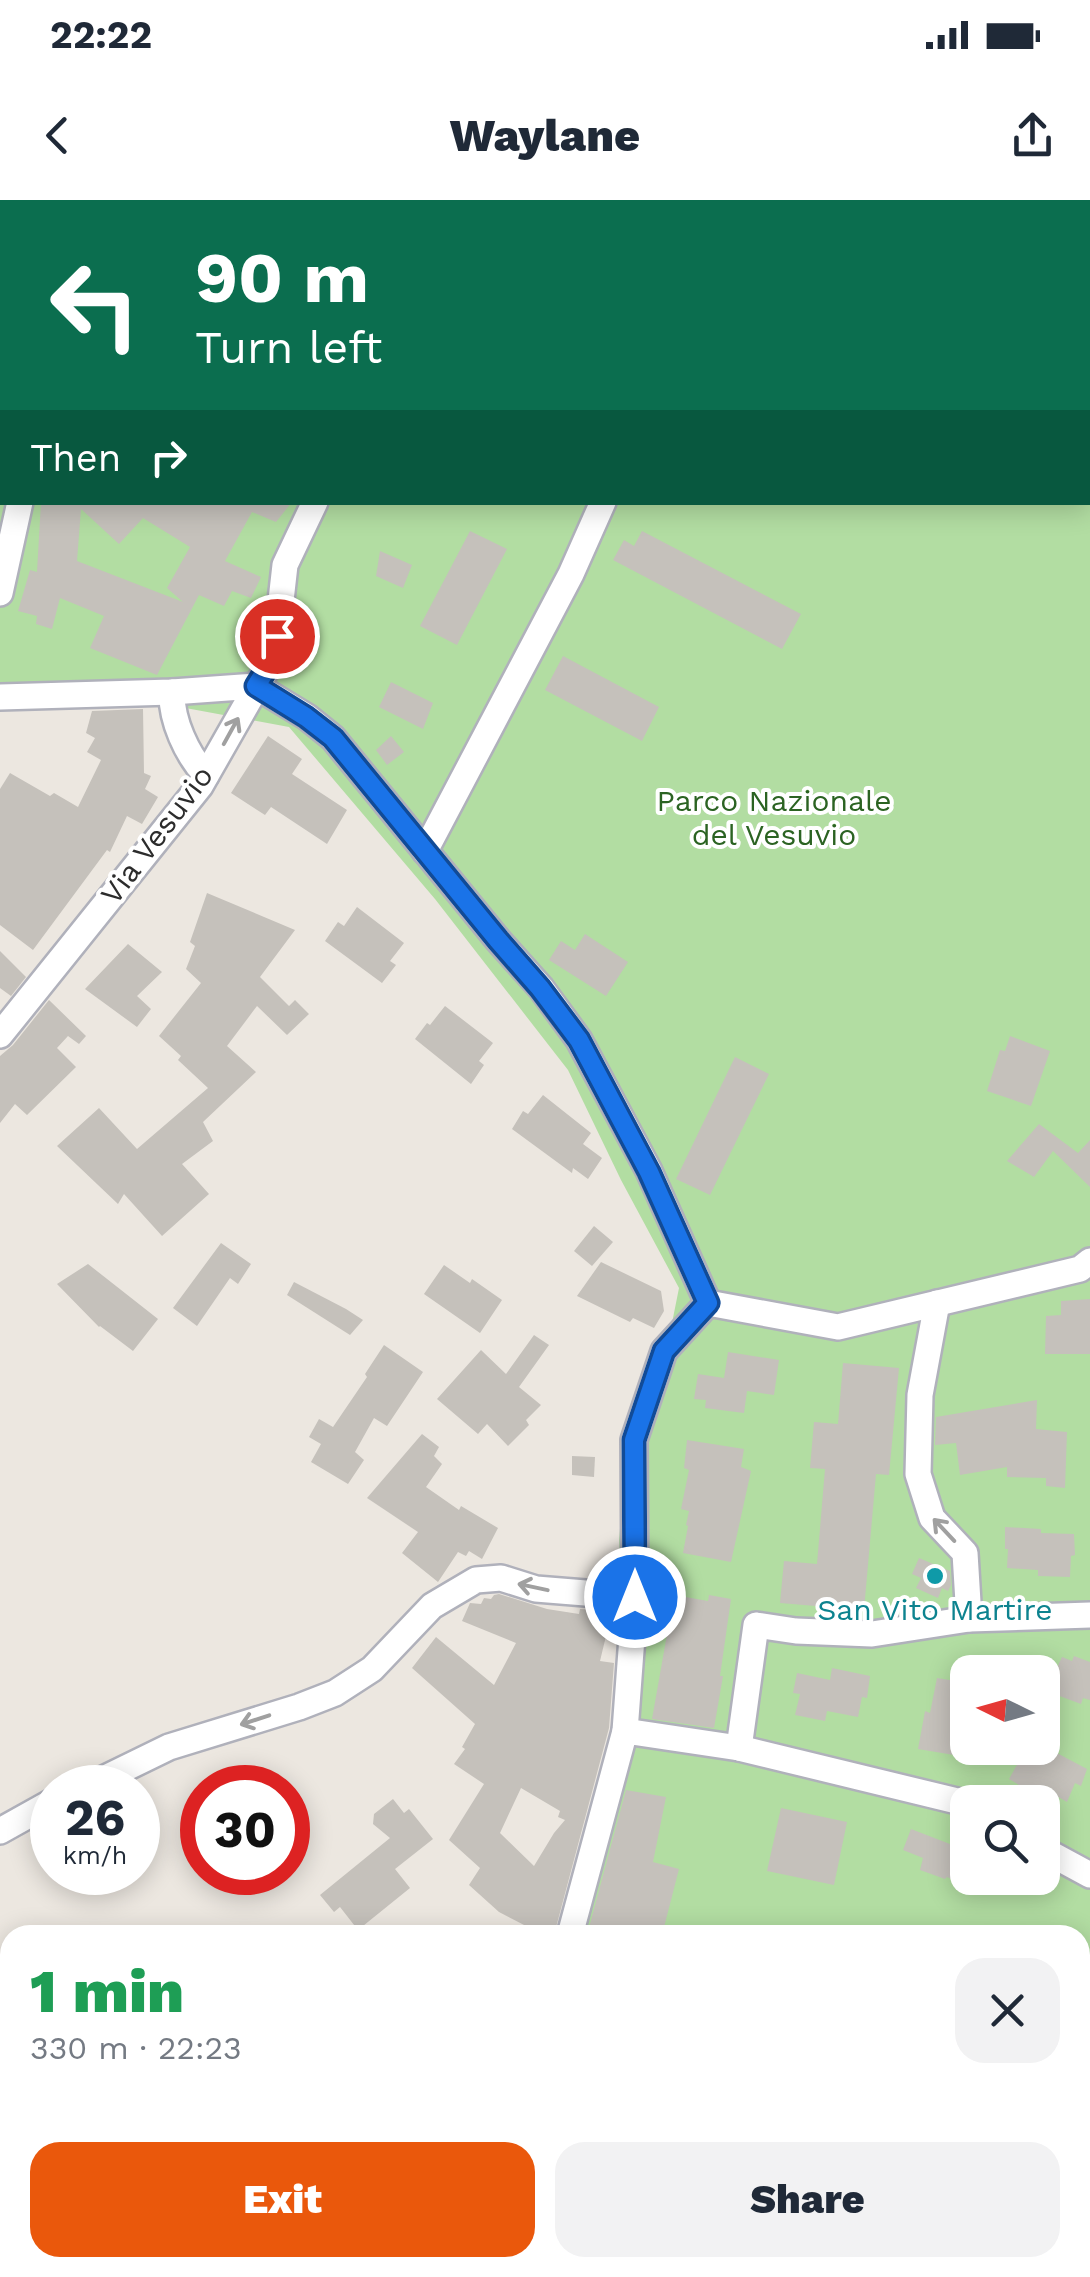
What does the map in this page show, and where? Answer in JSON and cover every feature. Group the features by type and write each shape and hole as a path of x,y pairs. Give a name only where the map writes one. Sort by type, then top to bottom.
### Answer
{"street":[{"path":"0,593 19,505"},
{"name":"Via Vesuvio","path":"0,1035 200,786 269,665 277,636 285,565 314,505"},
{"path":"424,851 571,574 603,505"},
{"path":"0,697 256,686 333,738 579,1040 649,1172 708,1303"},
{"path":"172,692 172,705 192,759 206,775"},
{"path":"708,1303 838,1327 1080,1269 1090,1260"},
{"path":"573,1925 626,1732 635,1597 634,1440 664,1351 708,1303"},
{"path":"936,1304 920,1395 918,1474 932,1518 965,1553 969,1619"},
{"path":"132,1765 169,1747 335,1693 372,1669 432,1606 476,1580 501,1578 536,1590 635,1597"},
{"path":"739,1748 756,1625 872,1634 969,1619 1090,1616"},
{"path":"626,1732 739,1748 950,1799"},
{"path":"0,1831 30,1814"},
{"path":"1060,1859 1090,1876"}],"green space":[{"name":"Parco Nazionale del Vesuvio","path":"0,505 1090,505 1090,1925 564,1925 615,1723 623,1608 619,1540 627,1452 647,1362 672,1323 679,1288 568,1070 435,899 289,727 153,702 0,707"}],"building":[{"path":"41,505 290,505 276,522 252,512 225,561 261,577 251,598 232,591 224,606 199,595 157,675 90,648 104,616 60,598 52,629 36,624 37,616 18,611 30,570 37,572","holes":["81,509 119,544 143,518 190,547 167,588 183,602 77,561"]},
{"path":"470,531 507,549 457,645 420,626"},
{"path":"642,531 801,614 782,649 613,560 624,540 634,546"},
{"path":"380,551 412,565 403,588 376,576"},
{"path":"563,656 659,707 642,741 545,690"},
{"path":"391,682 433,703 423,729 379,707"},
{"path":"143,709 144,773 151,776 145,789 158,797 142,824 127,816 110,852 107,850 33,950 0,925 0,789 10,773 78,807 101,760 87,752 95,738 86,733 92,711"},
{"path":"268,736 302,759 292,774 347,810 327,844 271,807 265,815 231,793"},
{"path":"391,736 404,752 387,765 376,750"},
{"path":"207,893 295,930 260,977 289,1006 295,1000 309,1014 287,1035 257,1006 227,1046 256,1072 203,1122 213,1141 182,1164 209,1194 162,1236 124,1194 118,1204 57,1146 99,1108 137,1149 208,1088 159,1036 201,983 186,969 195,946 190,942"},
{"path":"357,907 404,943 390,961 396,965 382,983 325,941 338,922 344,926"},
{"path":"585,934 628,962 606,996 549,960 561,941 575,950"},
{"path":"128,944 162,972 137,996 151,1009 137,1027 85,989"},
{"path":"0,951 26,977 11,996 0,988"},
{"path":"49,1000 86,1036 79,1044 68,1036 57,1048 76,1067 27,1115 15,1104 0,1123 0,1056"},
{"path":"445,1006 493,1043 479,1061 484,1065 471,1084 415,1039"},
{"path":"1010,1036 1050,1051 1031,1106 987,1091 1000,1050 1005,1051"},
{"path":"735,1057 769,1074 710,1195 676,1179"},
{"path":"543,1095 591,1133 583,1144 602,1158 588,1179 573,1168 572,1173 512,1129 523,1111 528,1114"},
{"path":"1039,1124 1078,1153 1090,1140 1090,1187 1053,1151 1034,1177 1007,1161"},
{"path":"594,1226 613,1242 592,1266 574,1251"},
{"path":"221,1243 251,1264 238,1284 230,1278 197,1326 173,1308"},
{"path":"601,1262 661,1291 664,1311 654,1328 633,1318 630,1322 577,1296"},
{"path":"88,1264 158,1319 133,1351 99,1327 57,1284"},
{"path":"444,1265 502,1300 480,1333 424,1294"},
{"path":"294,1282 363,1320 350,1335 287,1295"},
{"path":"1090,1299 1090,1354 1045,1354 1046,1316 1061,1315 1061,1301"},
{"path":"534,1335 549,1345 519,1387 541,1405 526,1420 529,1425 508,1446 487,1424 478,1434 437,1399 481,1350 506,1374"},
{"path":"384,1345 423,1372 387,1426 374,1418 355,1452 364,1460 348,1484 311,1462 321,1444 309,1437 319,1419 333,1427"},
{"path":"728,1352 779,1360 774,1395 747,1391 744,1413 705,1408 706,1400 694,1399 698,1374 724,1378"},
{"path":"843,1363 899,1368 889,1475 876,1474 864,1610 780,1603 784,1561 817,1564 825,1469 810,1468 814,1422 838,1424"},
{"path":"1037,1400 1036,1429 1067,1432 1065,1488 1046,1486 1046,1478 1007,1477 1007,1467 960,1475 956,1443 935,1445 936,1417"},
{"path":"422,1434 439,1447 434,1456 442,1464 426,1487 459,1510 461,1506 498,1528 482,1559 469,1551 466,1556 458,1552 438,1582 402,1553 418,1532 367,1498"},
{"path":"687,1440 744,1449 741,1467 751,1471 731,1562 683,1553 689,1511 681,1509 689,1470 684,1468"},
{"path":"572,1456 595,1457 594,1477 572,1475"},
{"path":"1005,1527 1074,1534 1070,1577 1038,1576 1038,1570 1007,1568"},
{"name":"San Vito Martire","path":"919,1558 950,1571 951,1585 948,1591 942,1588 938,1598 916,1588 921,1578 912,1574"},
{"path":"499,1594 579,1614 580,1609 612,1611 600,1661 614,1663 609,1728 557,1925 524,1925 499,1912 469,1885 480,1868 449,1840 484,1784 454,1764 475,1724 412,1668 436,1637 494,1685 516,1643 462,1621 470,1603 481,1604 484,1598","holes":["521,1788 560,1811 558,1817 565,1820 534,1866 500,1833"]},
{"path":"674,1595 708,1601 709,1595 731,1599 714,1728 652,1719"},
{"path":"1074,1656 1090,1662 1090,1700 1083,1698 1081,1704 1060,1696 1060,1661 1062,1657 1072,1661"},
{"path":"832,1668 870,1676 867,1698 862,1697 858,1717 827,1711 825,1721 795,1715 800,1694 793,1693 797,1673 830,1680"},
{"path":"937,1678 950,1680 950,1754 918,1749 925,1711 930,1713"},
{"path":"1060,1755 1087,1769 1081,1786 1075,1783 1067,1802 1060,1798 1060,1785 1019,1785 1009,1779 1017,1765 1060,1765"},
{"path":"626,1790 666,1797 653,1862 679,1869 665,1925 590,1925"},
{"path":"393,1799 404,1813 409,1809 433,1839 395,1869 410,1888 364,1925 354,1925 340,1907 334,1912 320,1895 390,1838 373,1824 374,1814"},
{"path":"781,1808 847,1822 834,1885 767,1871"},
{"path":"911,1829 950,1844 950,1878 920,1870 923,1858 903,1850"}],"place":[{"name":"San Vito Martire","path":"935,1576"}],"route":[{"path":"277,636 269,665 256,686 333,738 579,1040 649,1172 708,1303 664,1351 634,1440 635,1597"}]}
